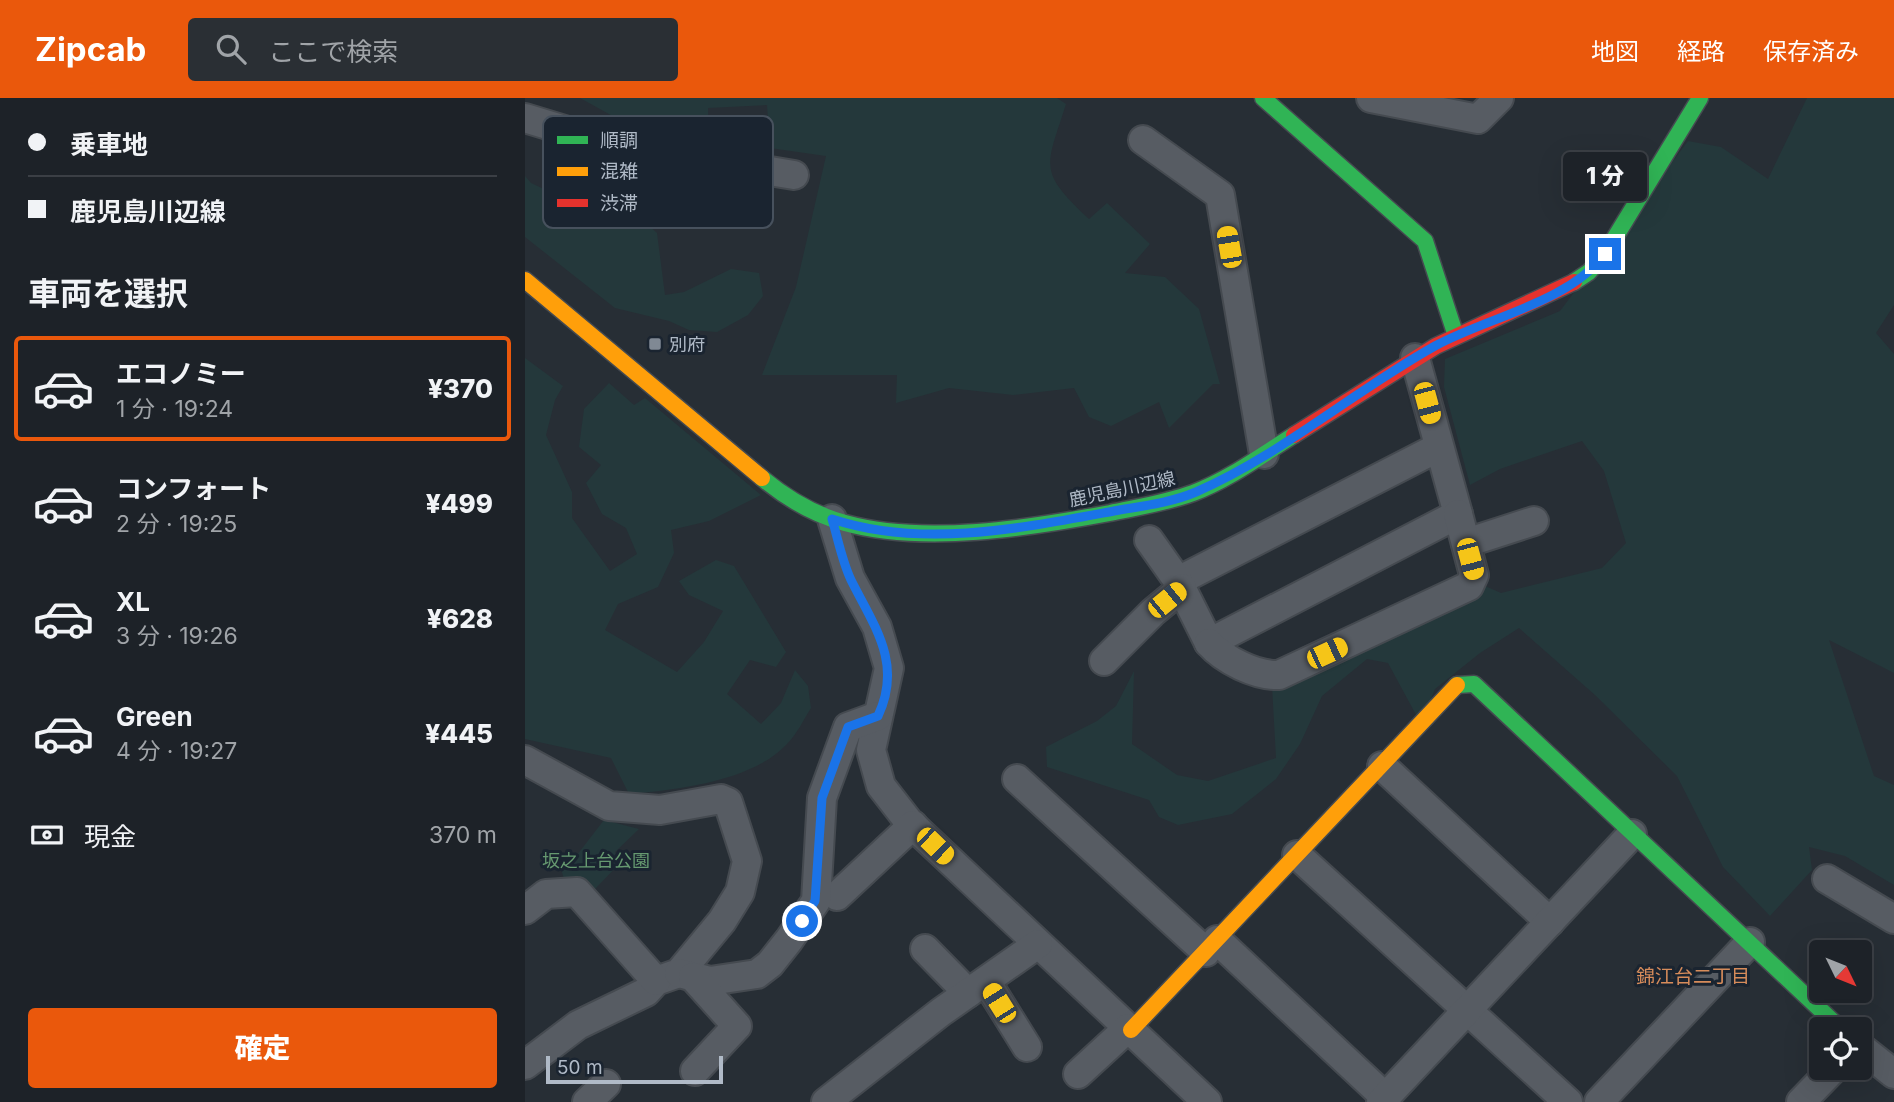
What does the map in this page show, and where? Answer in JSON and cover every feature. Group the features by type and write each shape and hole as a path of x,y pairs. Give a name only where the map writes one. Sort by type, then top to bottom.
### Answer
{"main road":[{"path":"1263,98 1425,241 1456,336"},
{"name":"鹿児島川辺線","path":"525,280 773,486 812,511 832,519 885,531 936,534 1071,520 1182,497 1210,485 1415,358 1456,336 1562,290 1598,263 1700,98"},
{"path":"1129,1029 1212,946 1459,682 1474,684 1828,1017"}],"street":[{"path":"1371,98 1478,119 1499,98"},
{"path":"525,118 543,123"},
{"path":"1143,140 1220,195 1264,454"},
{"path":"773,172 794,175"},
{"path":"1149,540 1180,584 1209,643 1219,655 1269,676 1279,676 1469,586 1474,575 1415,358"},
{"path":"1104,661 1180,584 1439,447"},
{"path":"1209,643 1458,514"},
{"path":"832,519 850,578 877,627 889,668 884,703 878,716 871,750 881,786 913,825 1207,1102"},
{"path":"1466,543 1534,521"},
{"path":"676,977 710,981 757,974 770,964 789,940 815,901 822,798 848,727 878,716"},
{"path":"525,760 610,806 660,810 721,799 728,802 747,861 740,892 722,921 676,977 578,1025 525,1065"},
{"path":"1382,766 1550,922"},
{"path":"1017,779 1212,946 1384,1100 1632,834"},
{"path":"837,896 913,825"},
{"path":"1297,855 1568,1102"},
{"path":"1827,879 1894,919"},
{"path":"525,910 546,894 577,892 737,1026 722,1057 695,1071"},
{"path":"1599,1102 1750,942"},
{"path":"826,1102 1038,944"},
{"path":"925,949 977,987 1027,1047"},
{"path":"1078,1074 1129,1029"},
{"path":"1872,1056 1894,1073"},
{"path":"1801,1102 1822,1080"}],"green space":[{"path":"580,98 1057,98 1066,104 1051,156 1054,178 1072,203 1089,219 1107,203 1150,244 1125,273 1165,277 1199,309 1220,384 1213,384 1169,428 1159,402 1111,426 1089,417 1074,388 1013,395 949,388 896,403 897,375 762,375 796,287 826,156 773,148 773,116 768,116 767,105 708,108 708,116 613,116"},
{"path":"1807,98 1894,98 1894,305 1876,333 1894,354 1894,673 1829,640 1874,776 1894,785 1894,885 1845,856 1809,847 1812,870 1770,916 1723,867 1677,776 1595,695 1519,628 1480,653 1435,689 1421,724 1388,663 1367,659 1322,696 1300,744 1276,779 1232,814 1178,825 1159,817 1149,800 1047,767 1046,747 1097,721 1116,706 1134,671 1132,744 1177,775 1208,781 1276,758 1272,686 1478,583 1501,593 1602,568 1626,543 1604,471 1582,441 1500,469 1470,485 1444,387 1445,359 1560,311 1688,141 1721,147 1768,179"},
{"path":"525,176 531,183 543,189 543,228 651,228 657,233 665,295 684,292 731,269 759,273 763,296 748,315 717,332 689,330 669,321 615,308 525,237"},
{"path":"525,358 563,386 555,400 546,435 572,492 572,518 610,571 637,554 626,528 602,514 586,483 601,465 579,447 584,409 609,383 634,405 645,398 761,495 709,521 671,530 674,553 658,587 618,604 605,630 677,672 704,642 723,611 689,595 679,581 716,560 734,566 786,652 776,667 750,660 727,694 761,724 781,703 795,670 808,686 811,708 791,740 772,757 755,767 713,781 669,790 629,794 611,758 525,739"},
{"name":"坂之上台公園","path":"604,820 639,829 615,852 620,863 595,889 565,882 560,866 577,855"}],"traffic: fast":[{"path":"1263,98 1425,241 1456,336"},
{"path":"1574,282 1589,272 1605,254 1700,98"},
{"path":"762,478 801,505 845,523 908,533 977,532 1079,519 1183,496 1206,488 1232,474 1294,435"},
{"path":"1457,685 1474,684 1828,1017"}],"traffic: slow":[{"path":"525,280 762,478"},
{"path":"1131,1030 1457,685"}],"traffic: jam":[{"path":"1294,435 1436,346 1574,282"}],"place":[{"name":"別府","path":"655,344"}],"district":[{"name":"錦江台二丁目","path":"1693,976"}],"route":[{"path":"802,921 815,901 822,798 848,727 878,716 884,703 889,668 877,627 850,578 832,519 859,527 900,533 964,533 1071,520 1182,497 1210,485 1264,454 1436,346 1562,290 1589,272 1605,254"}]}
